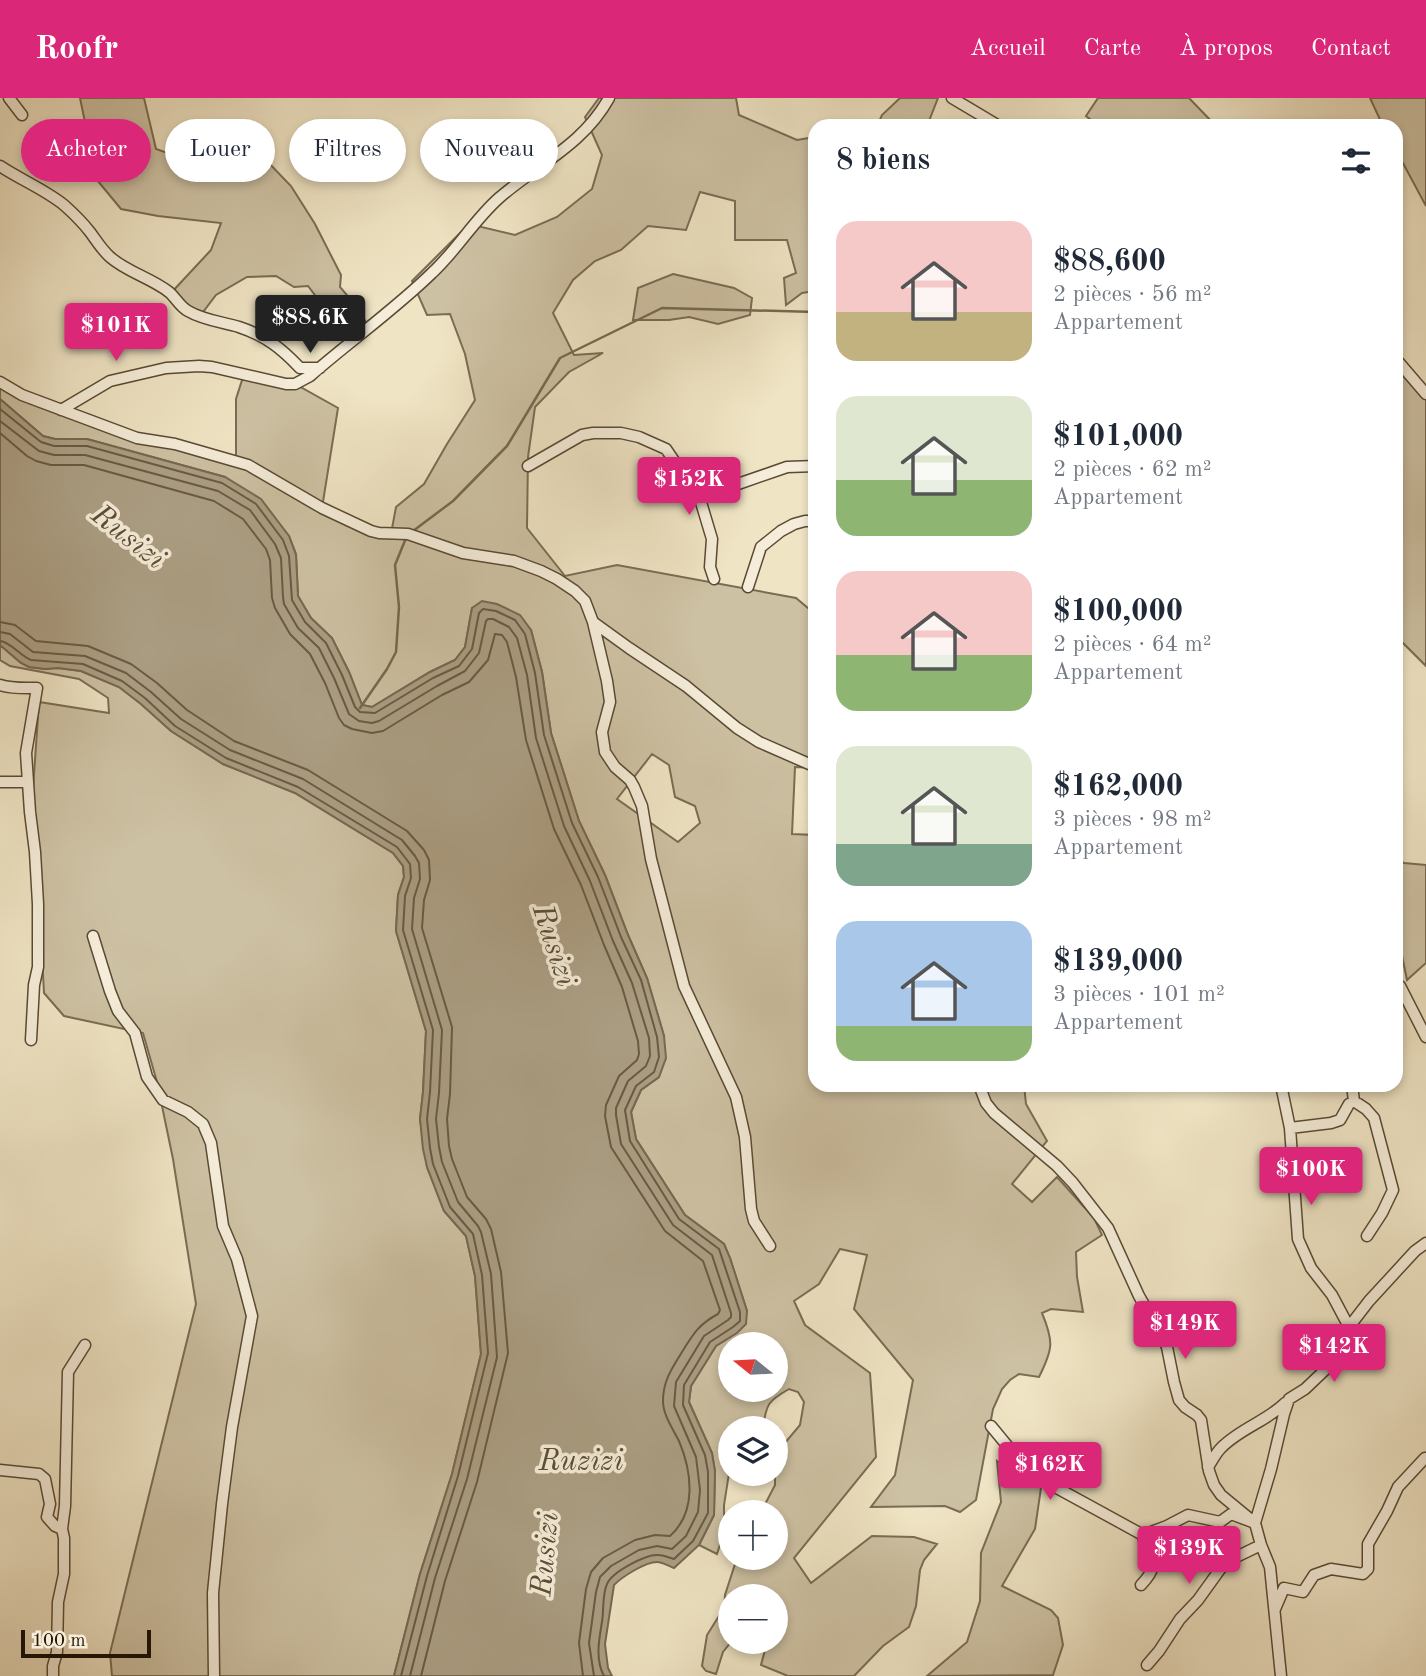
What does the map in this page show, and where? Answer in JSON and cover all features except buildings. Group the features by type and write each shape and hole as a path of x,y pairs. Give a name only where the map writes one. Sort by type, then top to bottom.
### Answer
{"street":[{"path":"9,98 22,114"},
{"path":"61,410 110,381 166,368 212,367 286,384 295,384 310,376 436,270 499,198 571,145 595,120 609,98"},
{"path":"952,98 987,119"},
{"path":"0,166 64,205 88,229 107,255 122,267 146,277 171,293 186,311 267,338 300,368 320,368"},
{"path":"1403,367 1426,394"},
{"path":"0,382 22,395 142,440 175,444 248,465 322,508 371,531 408,534 463,553 514,561 541,571 566,585 585,601 593,621 610,702 602,732 605,752 615,767 630,780 642,806 651,859 684,986 736,1097 745,1137 751,1209 754,1221 770,1246"},
{"path":"528,466 582,435 600,432 639,437 666,449 700,499 712,539 710,567 714,579"},
{"path":"700,499 787,467 808,466"},
{"path":"748,587 761,547 794,524 808,522"},
{"path":"593,621 673,676 751,738 808,763"},
{"path":"0,685 14,689 37,688 26,753 38,904 38,967 34,985 31,1040"},
{"path":"0,782 27,782"},
{"path":"93,936 118,1011 135,1033 146,1077 163,1100 188,1112 203,1124 211,1143 223,1226 237,1259 252,1316 232,1427 222,1504 214,1593 214,1676"},
{"path":"1403,994 1426,1037"},
{"path":"982,1092 994,1113 1057,1166 1108,1227 1139,1296 1167,1347 1179,1400 1201,1420 1208,1466 1214,1485 1221,1495 1255,1523"},
{"path":"1282,1092 1290,1128 1298,1239 1311,1269 1332,1295 1349,1327"},
{"path":"1353,1092 1354,1101 1374,1118 1393,1190 1367,1236"},
{"path":"1290,1128 1340,1120 1349,1104 1354,1101"},
{"path":"1208,1466 1221,1448 1247,1428 1275,1413 1289,1398 1305,1389 1326,1369 1349,1327 1369,1301 1415,1251 1426,1243"},
{"path":"53,1676 57,1653 58,1602 64,1574 62,1529 65,1506 68,1372 85,1345"},
{"path":"1281,1676 1270,1567 1255,1523 1289,1398"},
{"path":"992,1426 1015,1455 1037,1475 1057,1489 1143,1535 1188,1515 1220,1522 1231,1514 1255,1523"},
{"path":"1275,1610 1284,1588 1303,1592 1314,1575 1331,1569 1363,1574 1368,1569 1368,1544 1398,1487 1425,1458"},
{"path":"0,1470 39,1474 45,1479 50,1504 47,1517 62,1529"},
{"path":"1142,1585 1152,1574 1154,1564 1144,1544 1143,1535"},
{"path":"1147,1665 1221,1569 1234,1558 1261,1545"}],"shaded area":[{"path":"80,98 144,98 149,119 84,119"},
{"path":"599,98 736,98 739,115 797,140 808,138 808,292 802,293 786,305 784,278 796,273 787,240 735,240 735,201 700,192 686,230 648,226 621,250 595,261 573,280 553,313 574,355 603,353 569,372 535,407 528,457 527,528 565,576 617,565 796,598 808,608 808,768 795,767 792,834 808,835 808,1092 1025,1092 1026,1104 1047,1141 1012,1184 1032,1202 1057,1177 1094,1218 1102,1235 1076,1252 1083,1312 1051,1309 1042,1313 1049,1331 1050,1345 1039,1377 1019,1374 1002,1389 993,1409 976,1500 960,1512 945,1506 871,1507 895,1475 913,1380 854,1309 867,1255 840,1249 819,1284 794,1301 805,1325 870,1373 876,1457 794,1558 811,1583 872,1536 914,1537 937,1544 924,1560 920,1570 916,1606 909,1627 883,1646 854,1676 788,1676 761,1665 764,1654 788,1654 788,1584 729,1584 733,1570 788,1570 788,1500 767,1500 774,1486 788,1486 788,1439 800,1425 804,1402 798,1392 788,1390 788,1332 731,1332 747,1311 724,1244 685,1215 636,1139 631,1112 641,1090 659,1077 664,1036 647,978 605,875 579,821 551,733 542,672 531,630 472,608 465,647 455,660 372,707 362,705 332,638 311,618 298,596 296,554 289,536 225,477 87,439 55,439 43,436 0,399 0,384 137,438 236,460 236,399 244,374 295,384 338,408 322,508 391,534 396,507 424,484 475,400 465,354 450,314 427,315 412,281 469,224 515,235 557,217 592,189 602,155 585,117","holes":["652,754 669,765 675,797 695,806 700,823 678,842 617,799"]},
{"path":"900,98 938,98 930,119 880,119"},
{"path":"1098,98 1189,98 1209,119 1090,119 1086,116"},
{"path":"1370,98 1426,98 1426,206 1403,163 1403,119 1380,119"},
{"path":"151,128 156,149 165,152 165,182 275,182 275,169 291,186 315,224 341,275 340,287 367,324 358,333 330,315 308,286 294,287 276,276 247,277 216,295 200,316 171,293 211,250 221,223 121,209 99,182 151,182"},
{"path":"673,274 734,288 752,298 750,315 718,324 689,317 633,320 638,288"},
{"path":"1403,367 1426,394 1426,666 1403,643"},
{"path":"0,645 29,667 81,671 119,687 171,731 223,764 295,793 393,853 403,866 404,877 398,895 396,931 426,1031 420,1119 427,1167 444,1211 466,1236 475,1276 481,1354 452,1474 420,1574 394,1676 112,1676 110,1653 196,1304 173,1159 157,1082 143,1033 64,1016 44,993 33,789 39,702 109,713 108,698 79,679 10,666 0,660"},
{"path":"1403,862 1426,865 1426,963 1407,980 1403,961"},
{"path":"718,1345 718,1402 771,1402 765,1416 718,1416 718,1486 727,1486 725,1500 718,1500 717,1554 699,1545 714,1515 715,1471 712,1453 689,1402 691,1386"},
{"path":"997,1461 1041,1488 1035,1529 1002,1586 1051,1610 1058,1618 1063,1645 1053,1675 927,1676 967,1642 980,1601 981,1553 1001,1502"},
{"path":"718,1618 718,1654 722,1654 716,1674 706,1671 702,1666 707,1635"}],"water":[{"name":"Ruzizi","path":"0,399 43,436 55,439 87,439 225,477 261,499 289,536 296,555 298,596 311,618 332,638 362,705 372,707 455,660 465,647 472,608 482,601 497,604 520,615 531,630 542,672 551,733 579,821 605,875 647,978 664,1036 666,1058 659,1077 641,1090 631,1112 636,1139 685,1215 724,1244 747,1311 746,1324 738,1332 718,1332 718,1345 691,1386 689,1402 712,1453 715,1471 714,1515 699,1545 674,1568 657,1562 646,1564 614,1585 605,1644 608,1668 612,1676 394,1676 420,1574 452,1474 481,1354 475,1276 466,1236 444,1211 423,1149 420,1119 426,1031 396,931 398,895 404,877 403,866 393,853 295,793 223,764 171,731 119,687 81,671 29,667 0,645"}],"waterway":[{"path":"413,531 453,501 507,446 560,358 662,308 808,312"},
{"path":"360,708 396,652 399,607 395,565 406,538"}],"water label":[{"name":"Rusizi","path":"129,536"},
{"name":"Rusizi","path":"555,945"},
{"name":"Rusizi","path":"544,1554"}]}
